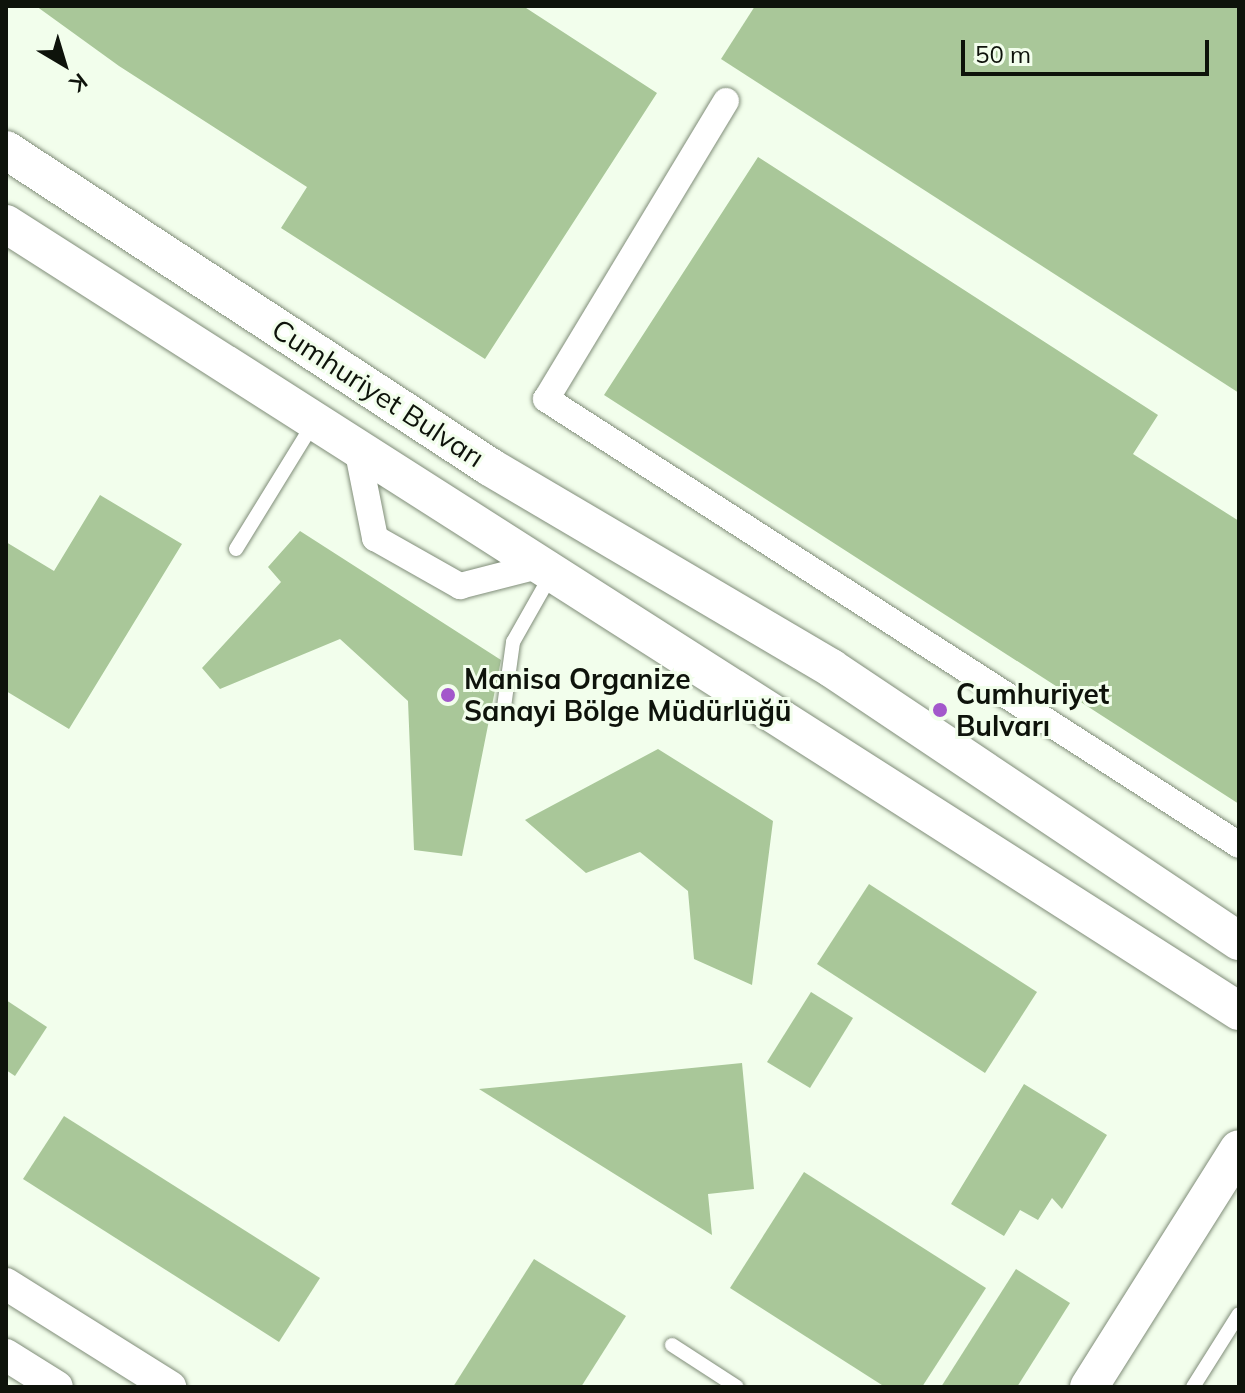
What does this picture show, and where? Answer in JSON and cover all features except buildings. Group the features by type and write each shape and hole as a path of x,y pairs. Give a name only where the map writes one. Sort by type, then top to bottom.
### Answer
{"main road":[{"name":"Cumhuriyet Bulvarı","path":"6,150 490,467 831,668 1239,941"},
{"name":"Cumhuriyet Bulvarı","path":"6,224 358,453 547,569 1239,1011"},
{"path":"1089,1387 1239,1149"}],"street":[{"path":"726,101 546,399 1239,845"},
{"path":"358,453 375,538 460,586 547,569"},
{"path":"6,1284 170,1387"},
{"path":"6,1355 57,1387"}],"lane":[{"path":"236,549 313,424"},
{"path":"504,707 513,642 547,569"},
{"path":"1193,1387 1239,1314"},
{"path":"672,1345 737,1387"}],"place":[{"name":"Manisa Organize Sanayi Bölge Müdürlüğü","path":"448,695"},
{"name":"Cumhuriyet Bulvarı","path":"940,710"}]}
